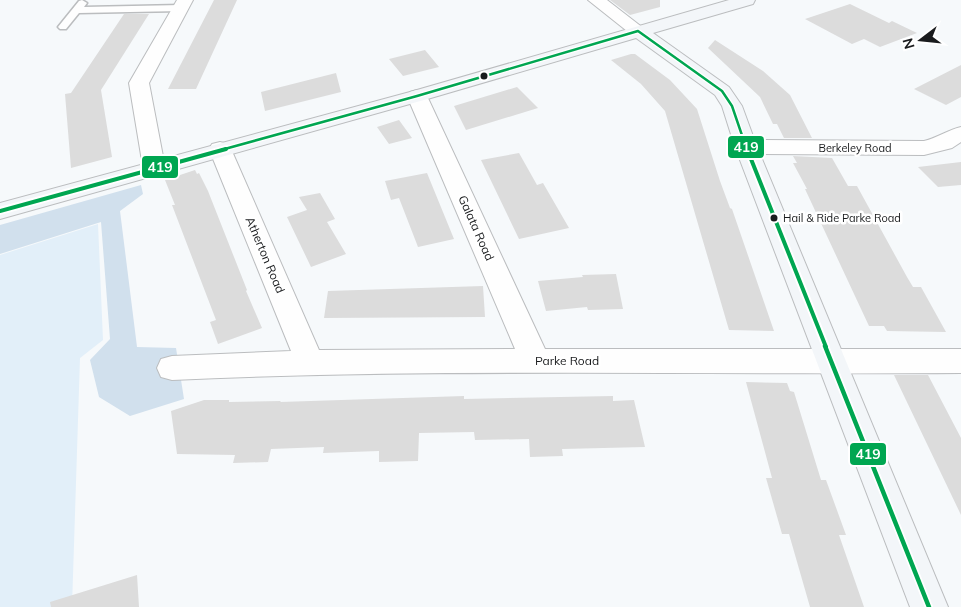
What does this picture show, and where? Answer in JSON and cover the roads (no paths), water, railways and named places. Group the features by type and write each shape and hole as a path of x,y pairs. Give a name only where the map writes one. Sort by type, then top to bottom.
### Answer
{"street":[{"path":"596,0 722,91 732,106 746,148 929,607"},
{"path":"0,211 417,96 747,0"},
{"path":"154,167 140,97 140,83 183,4"},
{"name":"Galata Road","path":"417,96 535,360"},
{"name":"Berkeley Road","path":"746,148 924,148 944,143 961,133"},
{"name":"Atherton Road","path":"220,149 310,362"},
{"name":"Parke Road","path":"172,368 310,362 535,360 832,363 961,361"}],"lane":[{"path":"63,27 84,0"},
{"path":"76,10 183,4"}],"place":[{"name":"Hail & Ride Parke Road","path":"774,218"}]}
